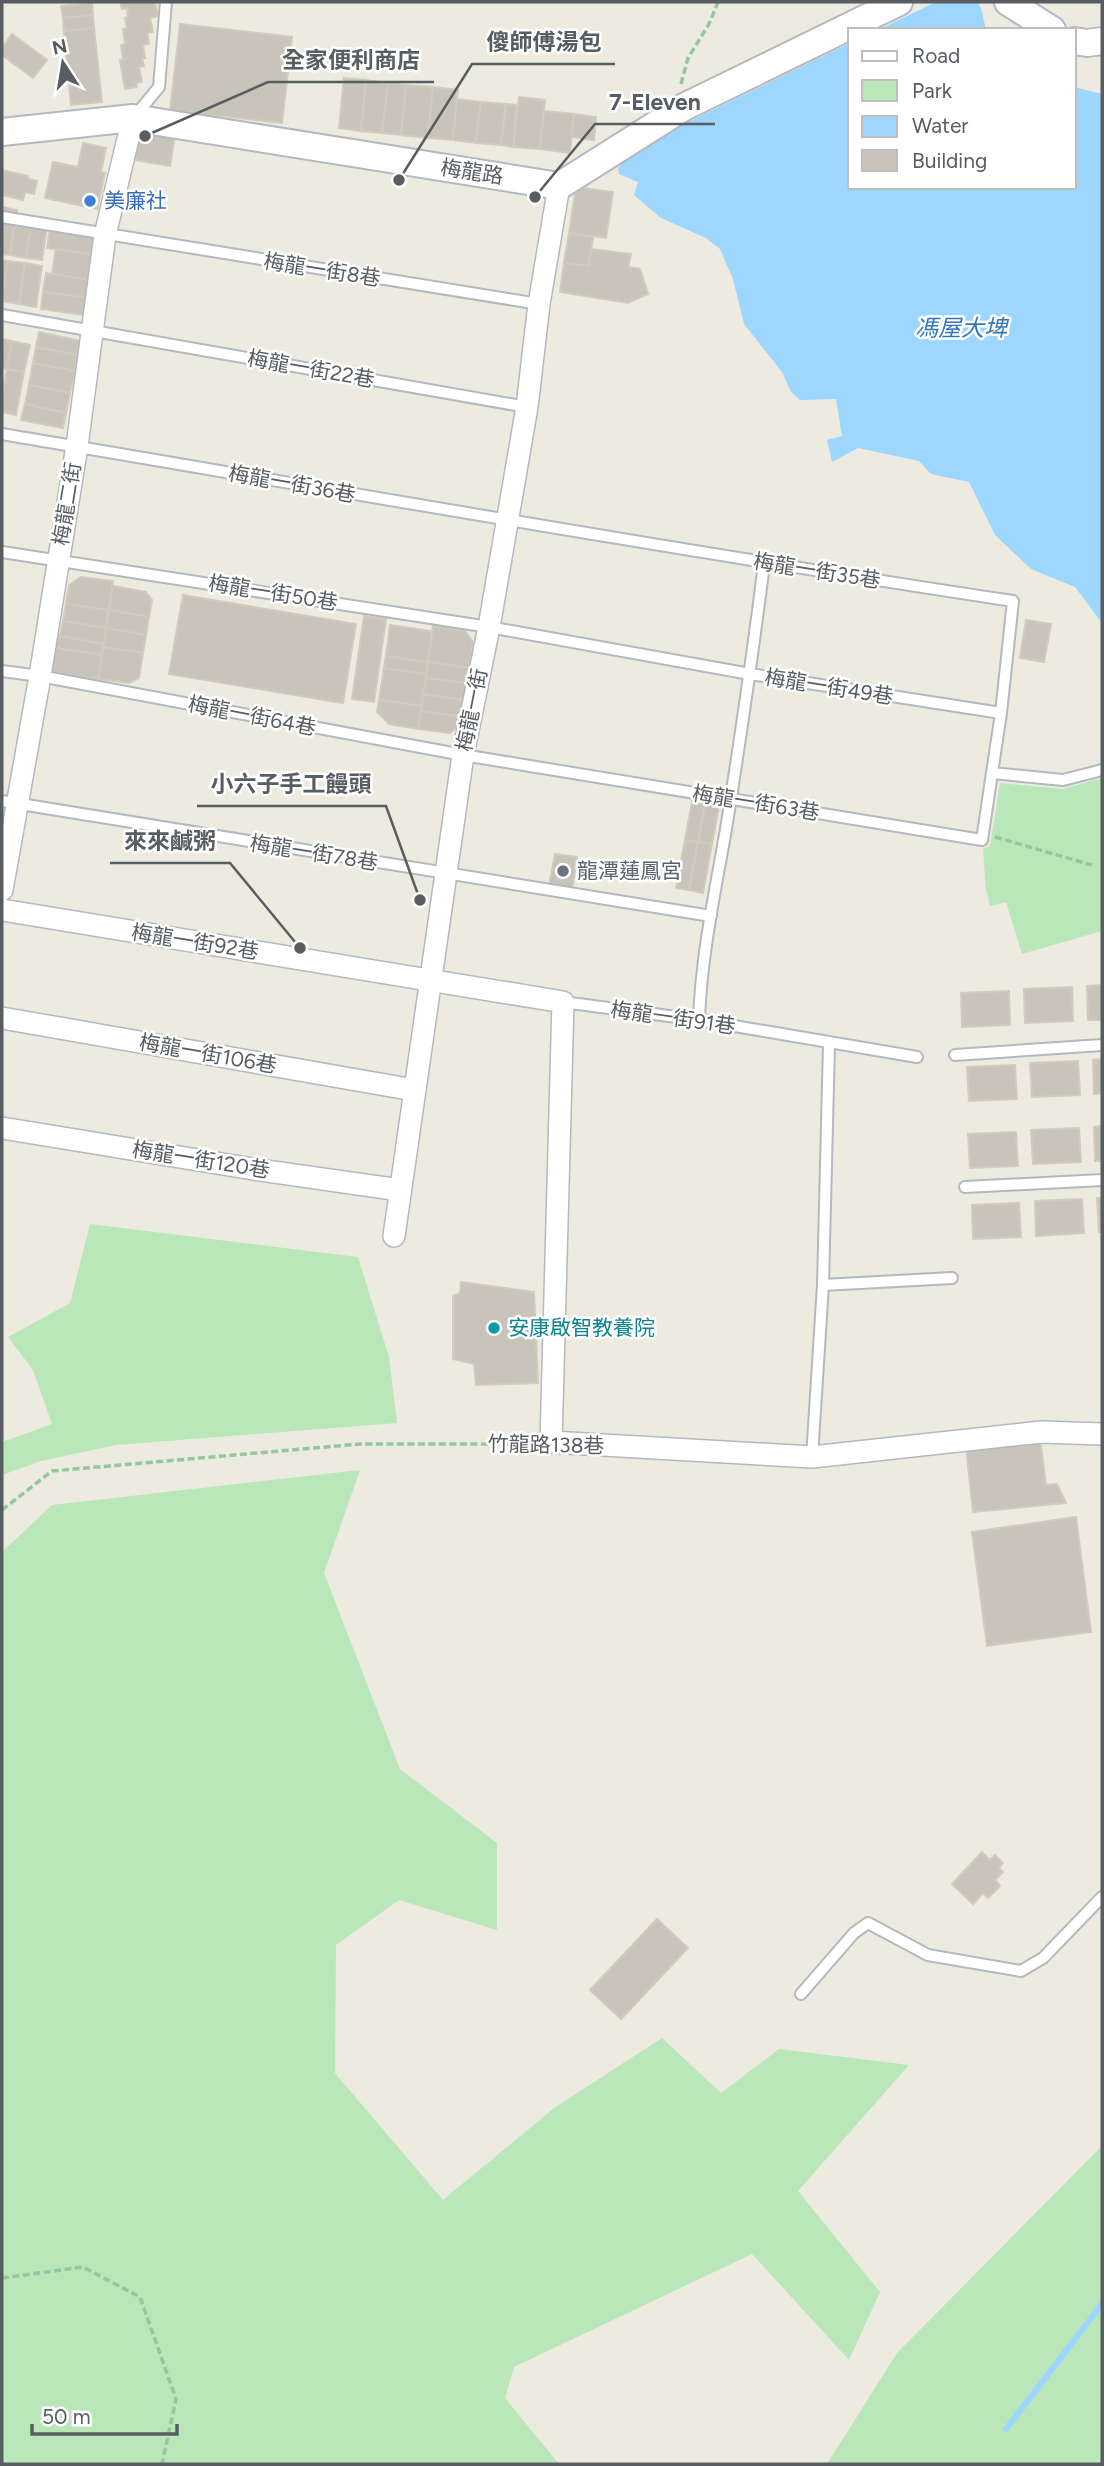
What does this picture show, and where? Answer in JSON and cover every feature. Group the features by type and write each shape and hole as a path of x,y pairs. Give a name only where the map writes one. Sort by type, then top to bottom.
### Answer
{"street":[{"path":"559,186 684,107 899,2"},
{"path":"1008,2 1049,28"},
{"path":"1076,41 1102,41"},
{"name":"梅龍路","path":"2,132 133,118 559,186"},
{"name":"梅龍二街","path":"2,890 10,802 40,676 94,332 105,235 133,118"},
{"name":"梅龍一街","path":"394,1236 463,755 508,522 559,186"},
{"name":"梅龍一街92巷","path":"2,910 429,980"},
{"name":"梅龍一街91巷","path":"429,980 563,1002"},
{"path":"551,1442 563,1002"},
{"name":"梅龍一街106巷","path":"2,1018 414,1090"},
{"name":"梅龍一街120巷","path":"2,1128 400,1190"},
{"name":"竹龍路138巷","path":"551,1442 812,1457 1041,1432 1102,1434"}],"lane":[{"path":"133,118 159,87 166,2"},
{"name":"梅龍一街8巷","path":"2,218 539,304"},
{"name":"梅龍一街22巷","path":"2,315 527,407"},
{"name":"梅龍一街36巷","path":"2,433 508,522"},
{"name":"梅龍一街35巷","path":"508,522 1013,601 1001,713"},
{"name":"梅龍一街50巷","path":"2,552 489,627"},
{"path":"699,1020 711,916 750,674 764,564"},
{"name":"梅龍一街49巷","path":"489,627 750,674 1001,713"},
{"name":"梅龍一街64巷","path":"2,671 463,755"},
{"path":"983,834 1001,713"},
{"name":"梅龍一街63巷","path":"463,755 982,840 983,834"},
{"path":"992,773 1063,780 1102,770"},
{"name":"梅龍一街78巷","path":"10,802 711,916"},
{"name":"梅龍一街91巷","path":"563,1002 699,1020 917,1057"},
{"path":"812,1457 823,1285 829,1044"},
{"path":"955,1055 1102,1045"},
{"path":"965,1187 1102,1180"},
{"path":"823,1285 952,1278"},
{"path":"801,1994 854,1933 868,1923 928,1955 1021,1971 1042,1958 1102,1897"}],"path":[{"path":"684,107 681,86 688,58 718,2"},
{"path":"983,834 1092,864"},
{"name":"竹龍路138巷","path":"2,1510 52,1471 360,1444 551,1442"},
{"path":"2,2278 83,2267 140,2297 176,2399 162,2464"}],"green space":[{"path":"1102,778 1102,931 1022,954 1006,902 990,906 986,890 983,849 990,846 1000,783 1063,789"},
{"path":"90,1224 358,1257 389,1357 397,1423 116,1445 41,1461 2,1475 2,1442 52,1424 33,1370 8,1337 70,1303"},
{"path":"360,1470 324,1573 400,1769 497,1843 497,1930 399,1900 336,1945 335,2073 443,2200 554,2108 662,2038 721,2093 779,2049 909,2065 798,2191 880,2292 849,2360 752,2254 514,2367 505,2398 559,2464 2,2464 2,1552 52,1505"},
{"path":"1102,2146 1102,2464 827,2464 897,2353"}],"water":[{"path":"936,2 977,2 986,28 882,28"},
{"name":"馮屋大埤","path":"848,44 848,189 1076,189 1076,88 1102,94 1102,623 1075,587 1031,569 995,535 969,482 931,474 919,461 858,448 832,462 827,440 842,436 836,399 800,400 791,392 782,372 744,324 733,279 720,249 706,238 661,218 634,195 638,182 619,174 618,168 639,146"}],"building":[{"path":"120,2 155,2 158,16 150,18 153,32 147,33 149,44 143,45 144,66 139,67 142,82 136,83 137,87 125,89 120,60 123,60 121,45 125,44 123,29 127,28 125,18 128,17 127,8 122,9"},
{"path":"92,3 93,15 63,18 61,6"},
{"path":"93,15 94,28 64,31 63,18"},
{"path":"180,24 292,37 282,123 170,110"},
{"path":"94,28 102,102 71,105 64,31"},
{"path":"12,34 47,60 33,78 2,55 2,48"},
{"path":"344,78 366,80 361,131 339,128"},
{"path":"366,80 388,83 382,133 361,131"},
{"path":"388,83 406,85 401,135 382,133"},
{"path":"406,85 433,87 428,138 401,135"},
{"path":"433,87 458,90 453,140 428,138"},
{"path":"519,97 545,100 540,149 513,147"},
{"path":"457,99 481,102 476,143 453,140"},
{"path":"481,102 506,104 501,145 476,143"},
{"path":"506,104 517,105 513,147 501,145"},
{"path":"544,111 574,114 570,153 540,149"},
{"path":"574,114 596,117 594,140 572,137"},
{"path":"141,123 176,129 170,166 135,160"},
{"path":"83,143 106,148 101,172 105,173 97,209 45,198 53,162 78,167"},
{"path":"2,170 37,181 34,194 25,192 23,200 2,195"},
{"path":"576,187 613,192 606,238 569,233"},
{"path":"2,207 17,210 10,255 2,254"},
{"path":"16,215 33,217 26,258 10,255"},
{"path":"33,217 48,220 42,260 26,258"},
{"path":"50,229 97,236 94,255 47,248"},
{"path":"569,233 593,237 589,266 564,263"},
{"path":"56,249 94,255 90,280 52,274"},
{"path":"591,249 631,254 628,267 640,269 648,294 628,303 560,292 564,263 589,266"},
{"path":"2,260 8,261 2,301"},
{"path":"8,261 25,263 19,304 2,301"},
{"path":"25,263 42,266 36,307 19,304"},
{"path":"46,273 90,280 87,298 43,292"},
{"path":"43,292 87,298 85,315 41,309"},
{"path":"39,332 81,341 78,355 36,347"},
{"path":"2,339 12,341 7,369 2,368"},
{"path":"12,341 30,345 24,372 7,369"},
{"path":"36,347 78,355 75,371 33,363"},
{"path":"33,363 75,371 70,393 29,385"},
{"path":"7,369 24,372 16,415 2,412"},
{"path":"29,385 70,393 66,413 25,404"},
{"path":"25,404 66,413 63,428 21,420"},
{"path":"81,577 113,581 109,610 66,604 69,585"},
{"path":"113,586 146,592 152,600 149,617 109,610"},
{"path":"183,595 356,624 343,703 169,674"},
{"path":"66,604 109,610 106,628 63,621"},
{"path":"109,610 149,617 146,635 106,628"},
{"path":"364,616 386,619 374,702 352,699"},
{"path":"1026,620 1051,624 1044,662 1020,658"},
{"path":"63,621 106,628 104,644 60,636"},
{"path":"390,625 432,631 428,662 386,656"},
{"path":"433,626 465,631 473,642 470,668 428,662"},
{"path":"106,628 146,635 143,653 103,647"},
{"path":"58,636 104,644 102,655 55,648"},
{"path":"103,647 143,653 139,678 129,683 98,679"},
{"path":"55,648 102,655 98,679 52,672"},
{"path":"386,656 428,662 426,674 384,668"},
{"path":"428,662 470,668 467,683 426,678"},
{"path":"384,668 426,674 422,706 379,700"},
{"path":"426,678 467,683 465,700 423,694"},
{"path":"423,694 465,700 462,717 421,711"},
{"path":"379,700 422,706 418,729 389,724 377,712"},
{"path":"421,711 462,717 461,726 449,733 418,729"},
{"path":"693,797 706,799 698,842 685,840"},
{"path":"706,799 720,801 712,844 698,842"},
{"path":"685,840 698,842 689,890 676,888"},
{"path":"698,842 712,844 703,893 689,890"},
{"name":"龍潭蓮鳳宮","path":"555,854 577,857 572,890 549,885"},
{"path":"1102,985 1102,1020 1088,1020 1087,986"},
{"path":"1072,987 1073,1021 1025,1023 1024,989"},
{"path":"1009,991 1010,1025 962,1027 961,993"},
{"path":"1102,1059 1102,1093 1094,1094 1093,1060"},
{"path":"1078,1061 1080,1095 1032,1097 1030,1063"},
{"path":"1015,1065 1017,1099 969,1101 967,1067"},
{"path":"1102,1126 1102,1161 1095,1161 1094,1127"},
{"path":"1079,1128 1081,1162 1033,1164 1031,1130"},
{"path":"1016,1132 1018,1166 970,1168 968,1134"},
{"path":"1097,1198 1102,1198 1102,1232 1099,1232"},
{"path":"1082,1199 1084,1233 1036,1236 1035,1201"},
{"path":"1019,1203 1021,1237 973,1239 972,1205"},
{"name":"安康啟智教養院","path":"461,1282 534,1292 538,1383 476,1385 474,1364 453,1359 453,1296 460,1293"},
{"path":"1040,1439 1046,1485 1057,1484 1066,1503 973,1512 966,1447"},
{"path":"1076,1517 1091,1632 987,1646 972,1532"},
{"path":"982,1852 990,1860 995,1855 1003,1863 999,1868 1003,1872 995,1880 1000,1886 988,1898 983,1893 973,1904 952,1884"},
{"path":"657,1919 688,1948 621,2019 590,1990"}],"waterway":[{"path":"1006,2429 1102,2304"}],"place":[{"name":"全家便利商店","path":"145,136"},
{"name":"傻師傅湯包","path":"399,180"},
{"name":"7-Eleven","path":"535,197"},
{"name":"美廉社","path":"90,201"},
{"name":"龍潭蓮鳳宮","path":"563,871"},
{"name":"小六子手工饅頭","path":"420,900"},
{"name":"來來鹹粥","path":"300,948"},
{"name":"安康啟智教養院","path":"494,1328"}]}
